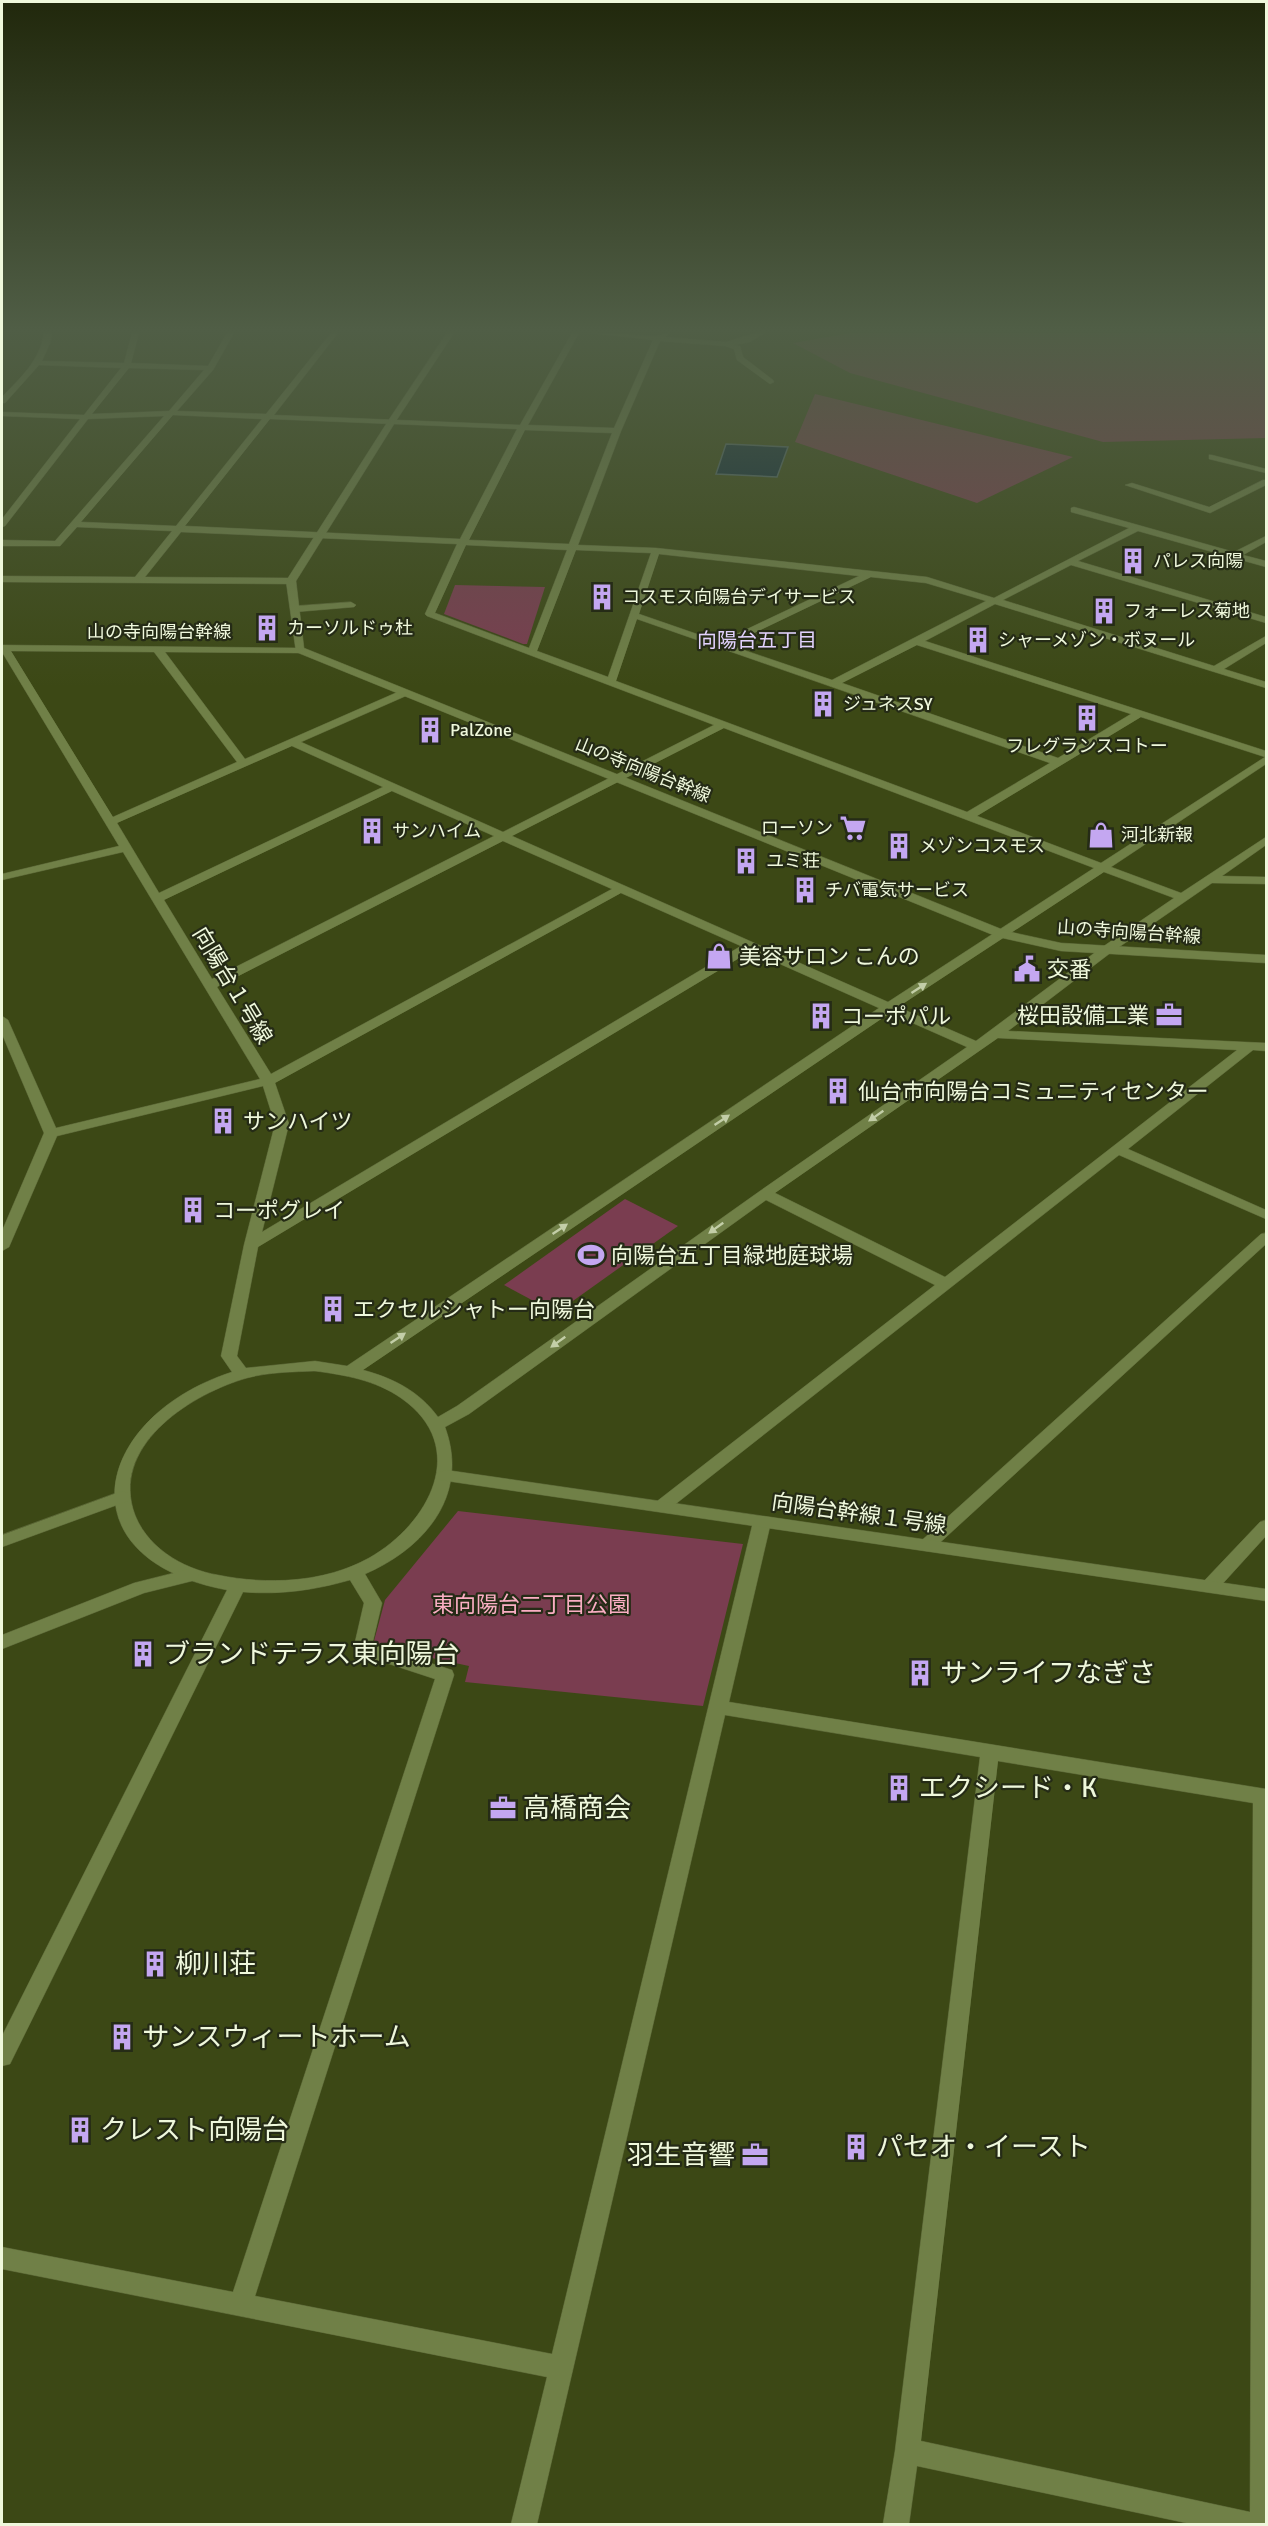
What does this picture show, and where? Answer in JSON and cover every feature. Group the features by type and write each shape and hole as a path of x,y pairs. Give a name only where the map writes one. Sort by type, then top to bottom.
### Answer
{"street":[{"path":"2,524 59,451"},
{"path":"2,543 57,544 138,451"},
{"path":"138,580 240,451"},
{"path":"299,650 291,581 373,451"},
{"path":"509,451 461,542 430,614 1184,897"},
{"path":"532,652 610,451"},
{"path":"1212,457 1266,471"},
{"path":"1129,485 1210,510 1266,482"},
{"path":"1074,510 1266,564"},
{"path":"75,524 656,551 927,580 1266,685"},
{"path":"833,684 1136,528"},
{"path":"1236,555 1266,539"},
{"path":"611,682 656,551"},
{"path":"1070,562 1266,620"},
{"path":"721,645 870,574"},
{"path":"2,579 291,581"},
{"path":"295,609 351,604"},
{"path":"634,615 1059,762"},
{"path":"1216,669 1266,639"},
{"path":"916,641 1266,754"},
{"name":"山の寺向陽台幹線","path":"3,648 299,650 1002,934 1061,947 1266,959"},
{"name":"向陽台１号線","path":"3,648 268,1081 282,1124 251,1245 229,1356 242,1374"},
{"path":"158,650 243,763"},
{"path":"110,822 404,693"},
{"path":"969,816 1140,713"},
{"path":"209,986 724,724"},
{"path":"291,742 975,1047"},
{"path":"350,1371 888,1008 1266,760"},
{"path":"156,899 392,787"},
{"path":"436,1425 463,1410 765,1194 995,1034 1106,951 1266,840"},
{"path":"2,877 126,848"},
{"path":"1209,879 1266,881"},
{"path":"51,1133 268,1081 621,889"},
{"path":"251,1245 750,946"},
{"path":"2,1020 51,1133 2,1247"},
{"path":"995,1034 1266,1047"},
{"path":"662,1506 1250,1046"},
{"path":"1117,1149 1266,1215"},
{"path":"765,1194 946,1284"},
{"path":"927,1545 1266,1237"},
{"path":"315,1366 350,1371 386,1383 415,1401 436,1425 446,1450 446,1476 436,1504 417,1530 389,1553 354,1571 316,1583 276,1588 237,1587 190,1575 163,1561 142,1542 128,1520 122,1497 126,1466 142,1436 168,1410 202,1389 242,1374 278,1368 315,1366"},
{"name":"向陽台幹線１号線","path":"446,1476 1266,1595"},
{"path":"2,1541 122,1497"},
{"path":"524,2524 762,1521"},
{"path":"1210,1586 1266,1526"},
{"path":"240,2305 446,1676 371,1651 364,1642 373,1603 354,1571"},
{"path":"2,1642 140,1587 190,1575"},
{"path":"2,2057 237,1587"},
{"path":"718,1707 1265,1797 1263,2524"},
{"path":"896,2524 907,2451 990,1751"},
{"path":"2,2258 562,2368"},
{"path":"907,2451 1248,2524"}],"green space":[{"path":"821,451 1048,451 1073,457 977,503"},
{"path":"455,585 545,587 527,644 444,614"},
{"name":"向陽台五丁目緑地庭球場","path":"625,1199 678,1226 556,1313 504,1285"},
{"name":"東向陽台二丁目公園","path":"458,1511 743,1544 703,1706 465,1682 469,1666 390,1649 374,1641 385,1600"}],"water":[{"path":"724,451 787,451 777,477 716,474"}],"place":[{"name":"パレス向陽","path":"1133,561"},
{"name":"コスモス向陽台デイサービス","path":"602,597"},
{"name":"フォーレス菊地","path":"1104,611"},
{"name":"カーソルドゥ杜","path":"267,628"},
{"name":"シャーメゾン・ボヌール","path":"978,640"},
{"name":"ジュネスSY","path":"823,704"},
{"name":"フレグランスコトー","path":"1087,718"},
{"name":"PalZone","path":"430,730"},
{"name":"ローソン","path":"853,828"},
{"name":"サンハイム","path":"372,831"},
{"name":"河北新報","path":"1101,835"},
{"name":"メゾンコスモス","path":"899,846"},
{"name":"ユミ荘","path":"746,861"},
{"name":"チバ電気サービス","path":"805,890"},
{"name":"美容サロン こんの","path":"719,956"},
{"name":"交番","path":"1027,969"},
{"name":"桜田設備工業","path":"1169,1015"},
{"name":"コーポパル","path":"821,1016"},
{"name":"仙台市向陽台コミュニティセンター","path":"838,1091"},
{"name":"サンハイツ","path":"223,1121"},
{"name":"コーポグレイ","path":"193,1210"},
{"name":"向陽台五丁目緑地庭球場","path":"591,1255"},
{"name":"エクセルシャトー向陽台","path":"333,1309"},
{"name":"ブランドテラス東向陽台","path":"143,1654"},
{"name":"サンライフなぎさ","path":"920,1673"},
{"name":"エクシード・K","path":"899,1788"},
{"name":"高橋商会","path":"503,1808"},
{"name":"柳川荘","path":"155,1964"},
{"name":"サンスウィートホーム","path":"122,2037"},
{"name":"クレスト向陽台","path":"80,2130"},
{"name":"パセオ・イースト","path":"856,2147"},
{"name":"羽生音響","path":"755,2155"}],"district":[{"name":"向陽台五丁目","path":"757,640"}]}
